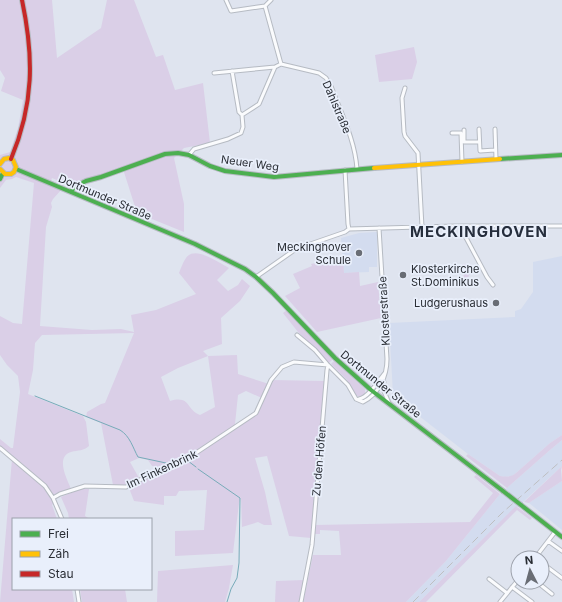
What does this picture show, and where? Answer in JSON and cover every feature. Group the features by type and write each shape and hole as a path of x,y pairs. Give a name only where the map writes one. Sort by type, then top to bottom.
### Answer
{"main road":[{"path":"11,159 20,136 28,92 28,26 22,0"},
{"name":"Neuer Weg","path":"71,192 74,187 86,181 164,154 178,153 189,155 210,166 225,171 274,177 344,170 562,154"},
{"path":"0,163 6,158 11,159 15,162 16,170 10,175 1,171 0,179"},
{"name":"Dortmunder Straße","path":"16,170 200,246 227,259 256,277 288,308 335,358 373,391 562,537"}],"street":[{"path":"226,0 231,10 264,6 271,0"},
{"path":"214,73 275,68 281,64 264,6"},
{"name":"Dahlstraße","path":"281,64 320,73 326,78 331,86 353,147 357,169"},
{"path":"242,116 259,104 275,68"},
{"path":"189,155 194,149 228,139 240,133 243,127 242,116 239,112 232,72"},
{"path":"405,88 402,98 404,132 405,136 418,153 422,227"},
{"path":"495,128 496,159"},
{"path":"479,129 480,151 495,150"},
{"path":"462,162 464,130"},
{"path":"452,133 461,133 463,142"},
{"path":"463,142 479,142"},
{"path":"344,170 348,224 350,229"},
{"path":"461,226 487,277 493,285"},
{"path":"256,277 296,249 350,229 461,226 562,226"},
{"name":"Klosterstraße","path":"379,228 387,359 384,380"},
{"path":"297,334 315,350 348,385 356,399 363,402 369,399 385,373"},
{"name":"Im Finkenbrink","path":"53,498 60,494 85,486 126,487 173,463 190,457 256,413 272,380 282,367 294,362 328,364"},
{"name":"Zu den Höfen","path":"301,602 312,545 328,364"},
{"path":"373,391 384,380"},
{"path":"384,380 383,389 389,403"},
{"path":"0,448 46,486 62,518"},
{"path":"541,550 555,532"},
{"path":"548,541 562,551"},
{"path":"550,569 562,578"},
{"path":"489,579 507,593"},
{"path":"500,602 510,589"},
{"path":"77,590 79,602"},
{"path":"516,590 532,602"},
{"path":"547,590 552,594"}],"shaded area":[{"path":"0,0 52,0 57,58 101,28 107,0 134,0 156,57 163,55 175,90 203,83 210,143 184,148 174,158 184,204 184,232 137,213 123,169 101,177 64,183 52,178 50,184 62,189 51,203 52,207 46,227 40,326 92,330 121,329 134,332 131,315 156,310 196,294 179,273 186,258 190,254 195,253 207,256 229,268 217,280 228,291 238,285 242,279 250,286 240,301 221,318 222,344 203,351 208,356 237,355 238,374 269,384 262,398 246,391 238,395 236,426 256,414 272,380 324,381 311,538 289,536 267,456 255,458 265,492 272,525 264,525 258,522 242,527 241,497 233,553 175,556 175,531 204,530 207,490 179,491 176,496 164,496 164,505 134,501 129,488 168,468 152,466 148,460 139,458 130,462 139,478 124,485 113,485 101,423 86,417 87,412 105,403 134,333 42,335 35,343 33,370 28,394 83,416 86,422 89,446 83,450 71,452 64,458 63,463 65,474 71,489 55,494 53,497 45,487 54,503 52,505 57,518 12,518 12,590 72,590 74,602 0,602 12,459 0,448 0,439 13,448 20,392 18,376 0,355 0,316 13,323 22,324 34,183 16,177 6,180 0,188 0,155 10,152 18,128 23,100 1,91 5,78 0,70","holes":["208,356 215,407 200,415 192,410 185,401 170,401 161,377 178,368"]},
{"path":"414,47 417,62 412,79 379,82 375,55"},
{"name":"Meckinghover Schule","path":"377,232 377,267 369,267 369,272 344,273 341,238 359,233"},
{"path":"562,256 562,435 550,443 512,476 500,476 468,454 396,398 393,394 389,323 515,317 515,311 521,309 533,292 533,262"},
{"path":"343,257 344,273 359,272 360,286 378,282 381,318 317,332 285,296 300,288 293,274 312,266 311,264"},
{"path":"462,264 471,264 476,272 464,279"},
{"path":"287,310 333,359 329,363 298,332 283,313"},
{"path":"334,361 365,389 364,396 359,397 355,394 347,380 331,364"},
{"path":"562,435 562,440 507,488 466,456 468,454 500,476 505,477 516,473 550,443"},
{"path":"562,440 562,466 484,538 419,602 406,602 446,561 500,494"},
{"path":"562,466 562,481 529,503 524,502"},
{"path":"476,475 500,494 446,561 406,602 303,602 313,555 341,555 339,531 320,530 320,534 314,534 315,525 470,522 493,493 474,477"},
{"path":"562,481 562,530 529,503"},
{"path":"80,489 89,489 85,516 88,518 69,518 61,497"},
{"path":"516,506 532,518 530,520 517,510 426,602 419,602"},
{"path":"233,565 225,602 157,602 158,571"},
{"path":"304,580 300,602 275,602 276,581"},
{"path":"80,590 125,590 127,602 82,602"}],"waterway":[{"path":"35,396 120,430 129,439 138,457 166,463"},
{"path":"173,465 188,461 196,467"},
{"path":"198,469 240,498 239,563 237,578 231,589 227,602"}],"railway":[{"path":"413,602 502,513 562,460"}],"traffic: fast":[{"path":"71,192 74,187 86,181 165,154 178,153 189,155 210,166 225,171 274,177 374,168"},
{"path":"500,159 562,155"},
{"path":"16,169 195,244 245,269 273,293 335,358 371,390 503,491"},
{"path":"0,179 3,173"},
{"path":"503,491 521,505"},
{"path":"521,505 562,537"}],"traffic: slow":[{"path":"0,164 4,159 9,158 13,160 16,167 14,172 11,174 5,174 0,169"},
{"path":"374,168 500,159"}],"traffic: jam":[{"path":"11,159 19,139 24,119 30,80 29,41 22,0"}],"place":[{"name":"Meckinghover Schule","path":"359,253"},
{"name":"Klosterkirche St.Dominikus","path":"403,275"},
{"name":"Ludgerushaus","path":"496,303"}],"district":[{"name":"MECKINGHOVEN","path":"479,232"}]}
